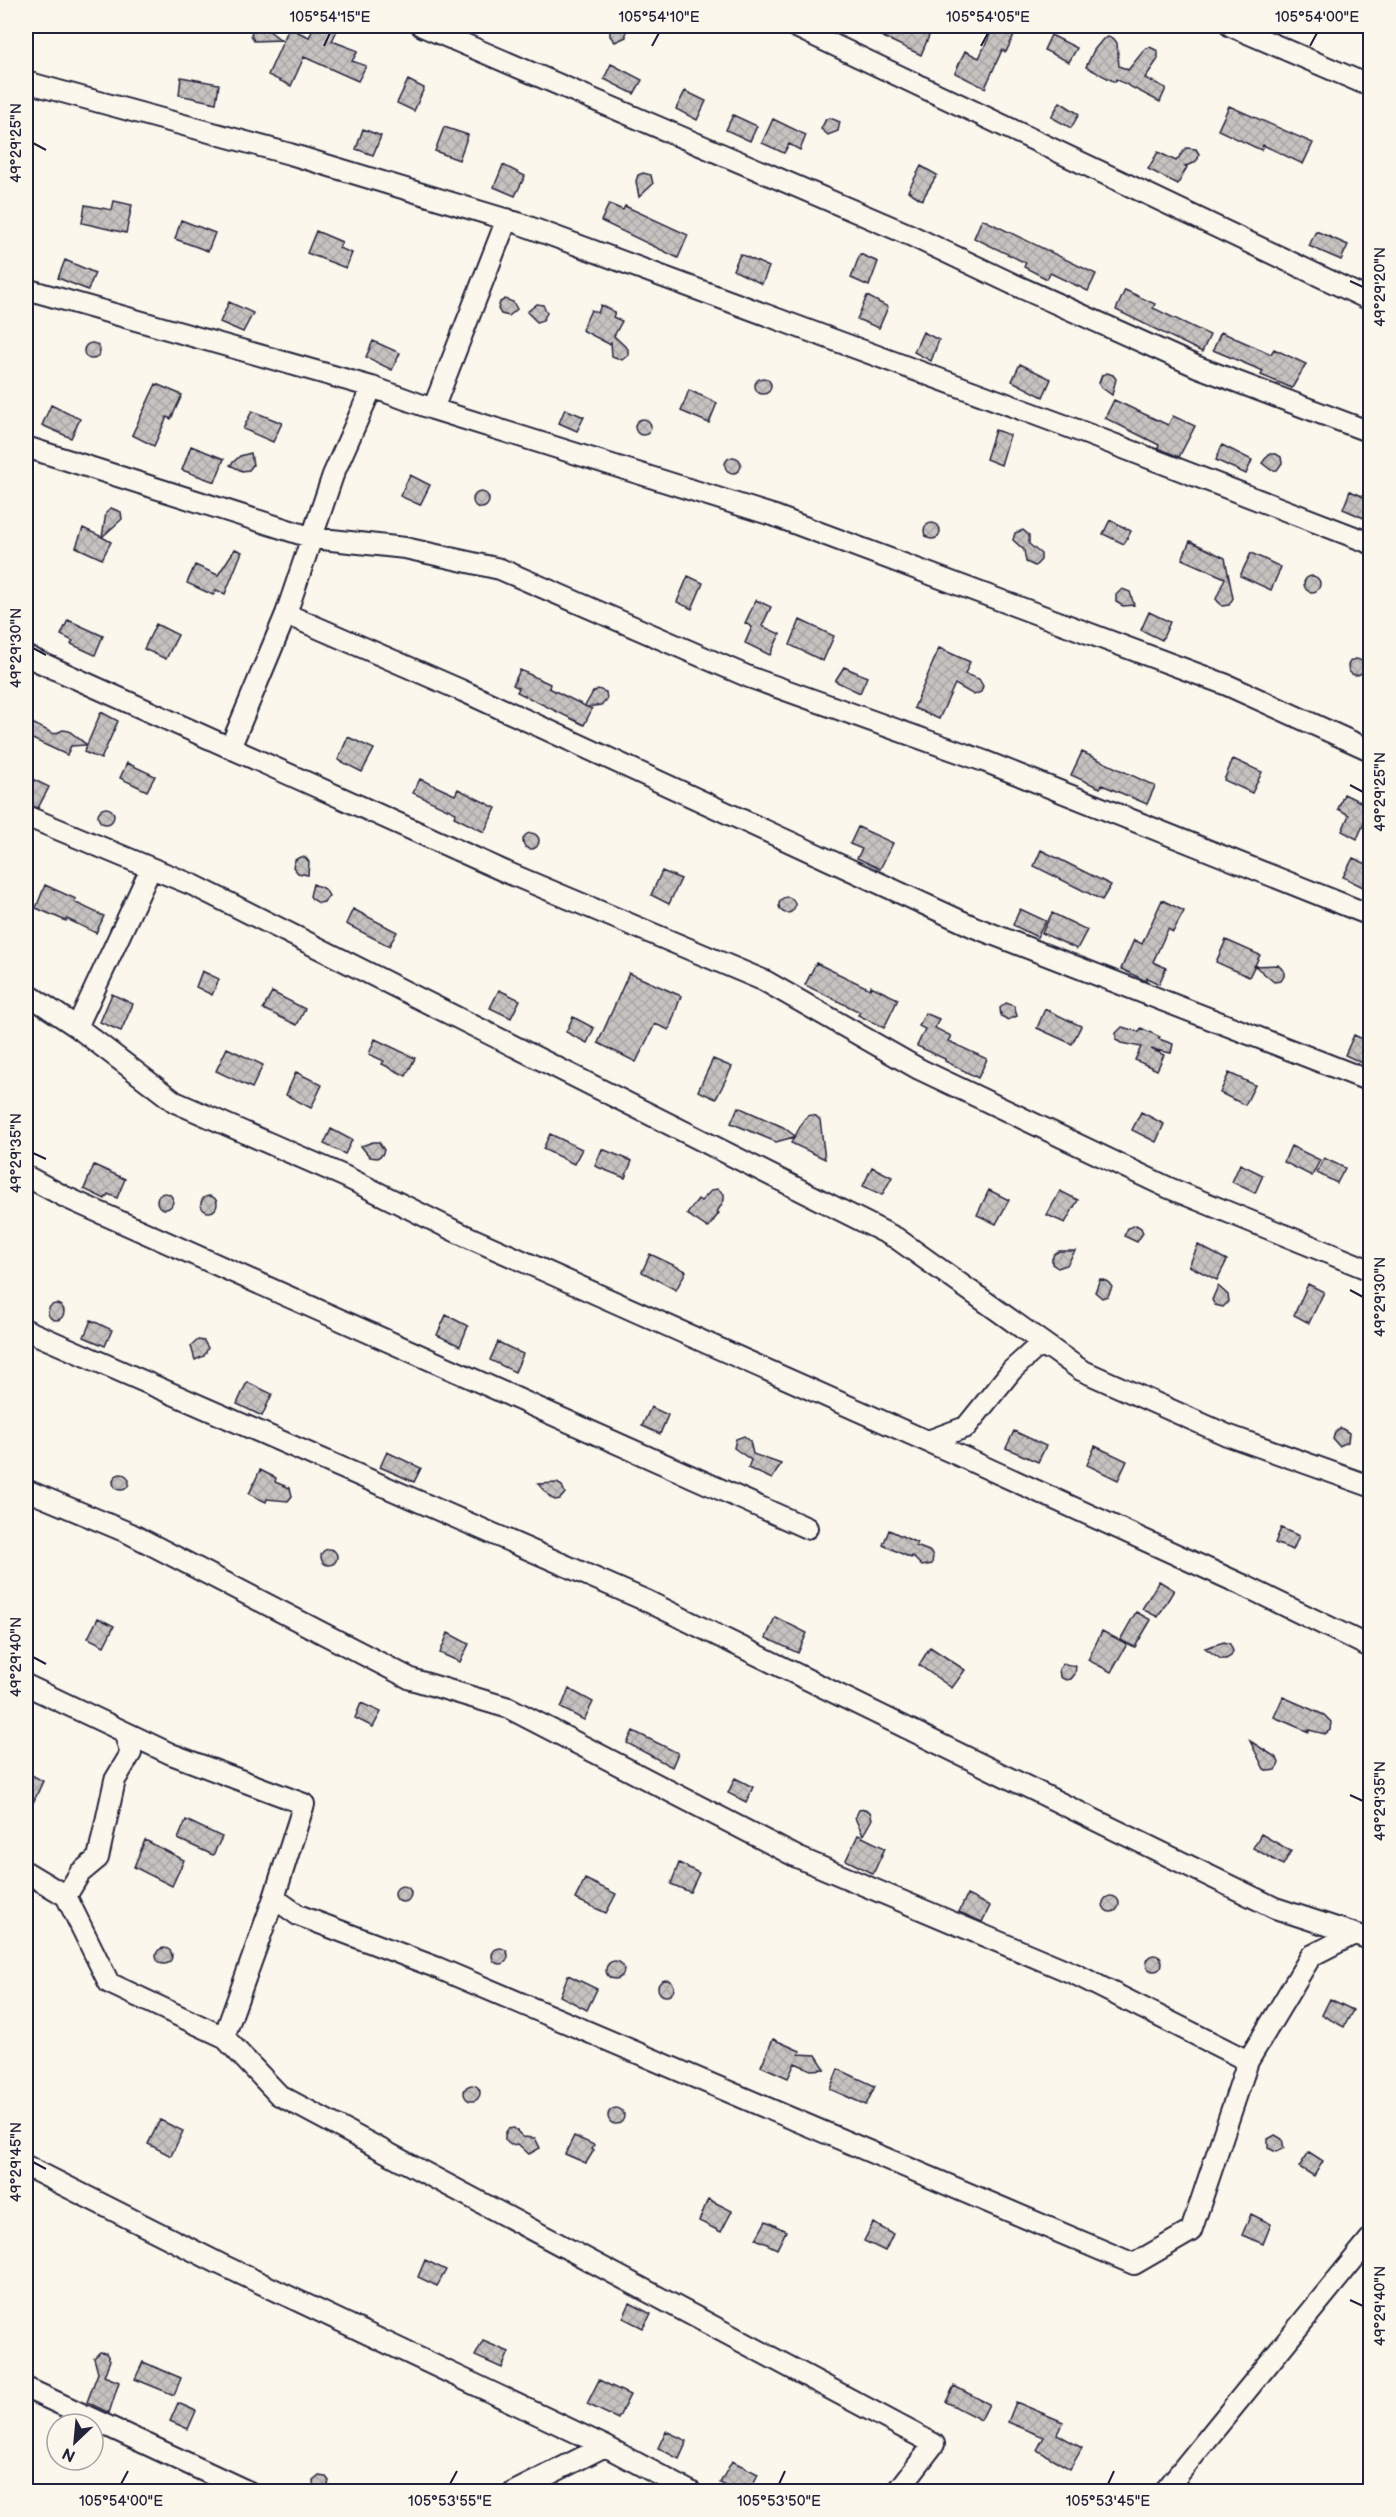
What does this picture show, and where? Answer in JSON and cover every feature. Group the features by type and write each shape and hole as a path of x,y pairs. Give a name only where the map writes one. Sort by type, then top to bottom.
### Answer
{"street":[{"path":"422,26 910,235 1198,367 1371,432"},
{"path":"794,26 1371,300"},
{"path":"1232,26 1371,87"},
{"path":"26,82 290,154 507,219 1069,427 1371,543"},
{"path":"433,409 507,219"},
{"path":"26,289 372,387 433,409 775,516 1227,685 1371,750"},
{"path":"230,748 286,614 333,475 372,387"},
{"path":"26,447 313,538 405,548 500,569 749,677 984,761 1371,915"},
{"path":"286,614 463,690 974,927 1371,1081"},
{"path":"26,656 506,872 765,981 919,1069 1148,1178 1371,1270"},
{"path":"26,816 193,885 896,1238 1081,1370 1227,1435 1371,1486"},
{"path":"77,1027 150,868"},
{"path":"26,993 77,1027 175,1102 344,1176 466,1236 928,1441 1245,1586 1371,1647"},
{"path":"26,1176 65,1197 807,1528"},
{"path":"26,1330 647,1601 1275,1908 1362,1936"},
{"path":"928,1441 966,1427 1012,1370 1035,1349 1048,1347"},
{"path":"26,1490 129,1533 411,1679 508,1708 797,1857 1075,1974 1248,2061"},
{"path":"26,1685 171,1754 304,1804 274,1898 224,2037"},
{"path":"66,1896 80,1873 98,1858 115,1780 131,1753 124,1732"},
{"path":"26,1872 66,1896 109,1983 224,2037 279,2095 934,2444 897,2492"},
{"path":"274,1898 298,1915 438,1968 1134,2264 1191,2231 1248,2061 1311,1956 1362,1936"},
{"path":"26,2166 220,2264 605,2446 691,2492"},
{"path":"1164,2492 1371,2239"},
{"path":"26,2388 249,2492"},
{"path":"514,2492 605,2446"}],"building":[{"path":"258,26 264,27 281,40 254,41 252,31"},
{"path":"315,26 339,26 332,41 358,51 352,61 366,66 358,81 304,57 291,86 268,75 289,28 309,37"},
{"path":"610,26 626,26 626,37 615,42 610,36"},
{"path":"860,26 907,26 929,36 921,55"},
{"path":"994,26 1014,35 1006,52 1002,50 985,88 955,73 965,51 979,58"},
{"path":"1051,35 1077,48 1069,62 1044,50"},
{"path":"1108,37 1117,43 1119,66 1128,70 1145,49 1150,47 1158,51 1158,59 1145,78 1166,88 1160,102 1116,79 1115,82 1086,67 1094,50 1103,39"},
{"path":"611,64 642,80 634,94 604,79"},
{"path":"181,77 219,84 216,103 179,95"},
{"path":"408,80 424,88 414,111 397,103"},
{"path":"685,91 706,101 697,120 676,109"},
{"path":"1060,102 1079,114 1071,128 1051,117"},
{"path":"1229,106 1313,143 1303,164 1263,145 1261,150 1218,130"},
{"path":"733,115 757,126 750,141 726,130"},
{"path":"830,118 840,122 838,131 828,135 821,129 826,119"},
{"path":"773,119 806,135 800,150 789,144 784,153 762,143"},
{"path":"444,127 468,135 459,160 435,151"},
{"path":"363,129 381,136 373,155 356,149"},
{"path":"1186,148 1196,149 1199,154 1198,159 1185,166 1187,167 1178,184 1148,169 1158,152 1176,161"},
{"path":"503,165 525,176 515,196 494,187"},
{"path":"921,166 937,175 922,200 908,191"},
{"path":"643,173 651,175 653,184 639,197 636,181 638,175"},
{"path":"114,201 132,205 126,233 82,223 85,205 112,210"},
{"path":"609,204 623,210 625,206 688,235 678,258 601,221"},
{"path":"982,219 1096,274 1088,291 1050,273 1047,279 1024,267 1026,263 974,238"},
{"path":"181,220 215,233 208,251 175,239"},
{"path":"316,231 342,242 339,248 352,253 346,268 307,253"},
{"path":"1316,231 1348,245 1341,260 1309,246"},
{"path":"740,254 769,267 762,284 733,270"},
{"path":"860,254 878,262 869,286 851,278"},
{"path":"65,260 95,273 88,290 58,278"},
{"path":"1125,290 1155,304 1153,308 1210,335 1202,352 1116,310"},
{"path":"867,296 888,307 879,328 857,319"},
{"path":"505,299 513,302 517,309 509,316 501,314 498,309 500,302"},
{"path":"229,302 253,313 243,332 220,322"},
{"path":"537,304 543,305 547,313 543,320 537,322 527,312"},
{"path":"601,305 615,312 613,317 622,321 614,336 628,349 628,355 622,360 612,356 611,342 609,344 582,330 591,310 598,313"},
{"path":"923,332 939,340 931,361 914,352"},
{"path":"1221,332 1271,354 1274,349 1306,364 1292,388 1261,375 1263,371 1213,350"},
{"path":"373,341 400,353 392,370 366,357"},
{"path":"89,343 95,343 100,351 98,357 89,359 84,354 84,348"},
{"path":"1020,364 1051,379 1043,397 1012,381"},
{"path":"1107,373 1116,379 1112,395 1099,383 1102,375"},
{"path":"760,378 766,378 771,386 769,392 760,394 755,389 755,383"},
{"path":"156,384 182,395 171,419 167,417 154,446 132,435"},
{"path":"689,390 717,403 709,423 681,411"},
{"path":"1114,400 1168,425 1173,416 1195,426 1179,457 1158,448 1159,445 1105,418"},
{"path":"51,405 80,419 71,438 42,425"},
{"path":"565,409 584,417 577,431 559,423"},
{"path":"252,411 282,423 273,442 243,429"},
{"path":"640,419 646,419 651,427 649,433 640,435 635,430 635,424"},
{"path":"995,430 1010,435 1001,465 986,459"},
{"path":"1222,445 1252,460 1246,474 1216,460"},
{"path":"191,446 224,459 215,482 182,470"},
{"path":"251,453 253,465 249,470 242,471 230,465 240,456"},
{"path":"1269,454 1281,457 1282,463 1277,470 1271,470 1262,463"},
{"path":"730,457 736,457 741,465 739,471 730,473 725,468 725,462"},
{"path":"410,475 430,485 420,505 400,496"},
{"path":"1350,491 1371,500 1371,521 1343,509"},
{"path":"478,492 484,492 489,500 487,506 478,508 473,503 473,497"},
{"path":"111,508 121,512 122,519 102,537 106,513"},
{"path":"1110,520 1131,531 1124,544 1103,534"},
{"path":"929,523 935,523 940,531 938,537 929,539 924,534 924,528"},
{"path":"83,528 111,542 102,559 76,547"},
{"path":"1023,530 1029,535 1029,544 1041,554 1041,560 1035,566 1026,562 1024,550 1013,540 1015,533"},
{"path":"1190,541 1225,558 1233,598 1229,605 1222,606 1216,599 1225,578 1182,559"},
{"path":"235,549 242,552 225,594 216,590 213,595 187,583 195,565 218,575"},
{"path":"1251,553 1281,567 1271,590 1240,576"},
{"path":"688,576 703,583 692,609 677,602"},
{"path":"1309,576 1315,576 1320,584 1318,590 1309,592 1304,587 1304,581"},
{"path":"1122,589 1130,592 1134,605 1123,606 1116,602 1116,595"},
{"path":"756,600 771,607 762,626 780,634 770,655 745,643 752,627 745,623"},
{"path":"1149,612 1170,622 1162,640 1141,630"},
{"path":"68,620 103,636 95,655 71,644 73,641 61,635"},
{"path":"800,620 834,636 823,661 790,645"},
{"path":"156,624 178,635 166,659 144,649"},
{"path":"939,648 970,662 965,674 979,679 983,686 981,692 974,695 955,684 939,719 914,708"},
{"path":"1353,659 1359,659 1364,667 1362,673 1353,675 1348,670 1348,664"},
{"path":"844,667 867,677 860,693 835,681"},
{"path":"520,670 550,684 549,688 585,706 593,692 598,689 606,692 607,700 601,705 587,707 592,709 584,725 517,692 519,688 513,685"},
{"path":"101,712 118,721 101,759 84,752"},
{"path":"26,720 54,734 63,730 69,731 87,745 71,746 67,755 26,736"},
{"path":"348,737 374,749 362,772 338,760"},
{"path":"1082,752 1155,786 1147,804 1102,785 1100,788 1071,775"},
{"path":"1233,759 1262,772 1252,793 1224,780"},
{"path":"127,763 155,776 147,791 120,778"},
{"path":"26,776 49,787 38,808 26,804"},
{"path":"420,779 455,795 458,789 496,808 484,832 454,817 456,813 413,793"},
{"path":"1344,794 1371,807 1357,839 1342,831 1349,815 1338,809"},
{"path":"103,808 109,808 114,816 112,822 103,824 98,819 98,813"},
{"path":"858,827 893,843 880,869 857,858 862,849 850,844"},
{"path":"528,833 534,833 539,841 537,847 528,849 523,844 523,838"},
{"path":"1041,850 1111,885 1102,900 1034,866"},
{"path":"305,857 309,862 308,875 298,873 293,867 295,860"},
{"path":"1353,858 1371,866 1371,891 1343,877"},
{"path":"662,871 681,879 669,904 651,895"},
{"path":"313,884 325,889 329,896 324,902 319,903 310,896"},
{"path":"45,885 76,899 74,902 104,916 96,933 36,908"},
{"path":"784,897 790,897 795,905 793,911 784,913 779,908 779,902"},
{"path":"1162,900 1184,911 1173,932 1168,929 1153,962 1166,968 1159,984 1147,978 1146,981 1121,969 1134,940 1142,944"},
{"path":"353,909 397,932 389,946 346,924"},
{"path":"1020,909 1046,921 1037,937 1013,925"},
{"path":"1052,913 1087,930 1077,949 1042,933"},
{"path":"1226,940 1260,955 1249,977 1216,962"},
{"path":"816,963 870,989 871,986 898,999 884,1028 858,1015 860,1012 805,985"},
{"path":"1278,965 1284,971 1284,976 1281,981 1274,982 1255,966"},
{"path":"202,971 219,979 212,995 196,987"},
{"path":"629,973 681,996 669,1030 655,1024 636,1062 598,1043"},
{"path":"499,990 520,1000 511,1018 490,1008"},
{"path":"272,992 305,1009 297,1025 263,1009"},
{"path":"112,994 133,1004 121,1031 100,1022"},
{"path":"1006,1003 1014,1006 1017,1016 1008,1020 1001,1016 1000,1008"},
{"path":"1045,1009 1081,1026 1072,1044 1037,1028"},
{"path":"925,1013 939,1019 935,1028 951,1036 948,1041 987,1059 978,1078 917,1046 925,1029 919,1026"},
{"path":"573,1017 594,1028 587,1043 566,1032"},
{"path":"1122,1027 1139,1032 1141,1028 1160,1037 1159,1039 1173,1044 1171,1053 1151,1049 1164,1055 1157,1070 1135,1060 1141,1047 1116,1040 1116,1033"},
{"path":"1354,1035 1371,1043 1371,1067 1345,1055"},
{"path":"375,1039 415,1058 406,1076 382,1064 384,1061 369,1054"},
{"path":"227,1048 263,1065 252,1088 216,1071"},
{"path":"713,1059 732,1067 716,1099 698,1091"},
{"path":"296,1072 322,1085 311,1108 286,1095"},
{"path":"1229,1073 1255,1085 1245,1105 1220,1093"},
{"path":"738,1107 783,1127 795,1136 805,1118 810,1115 816,1116 820,1120 825,1159 791,1143 794,1137 776,1142 731,1123"},
{"path":"1141,1112 1164,1124 1156,1142 1132,1130"},
{"path":"331,1129 352,1140 345,1154 324,1144"},
{"path":"550,1134 582,1149 574,1164 543,1149"},
{"path":"379,1142 384,1150 377,1158 370,1157 361,1146"},
{"path":"1291,1146 1320,1160 1312,1176 1284,1162"},
{"path":"602,1149 632,1161 625,1178 595,1166"},
{"path":"1324,1158 1345,1168 1337,1183 1317,1173"},
{"path":"1240,1164 1263,1175 1255,1193 1232,1182"},
{"path":"94,1165 125,1179 117,1198 108,1194 105,1199 84,1189"},
{"path":"872,1167 892,1177 882,1195 863,1186"},
{"path":"718,1189 724,1194 724,1200 717,1212 719,1213 708,1228 687,1214 698,1199 701,1201 712,1190"},
{"path":"989,1190 1009,1200 996,1224 977,1215"},
{"path":"1060,1191 1078,1200 1065,1223 1047,1215"},
{"path":"162,1193 168,1193 173,1201 171,1207 162,1209 157,1204 157,1198"},
{"path":"206,1196 212,1196 217,1204 215,1210 206,1212 201,1207 201,1201"},
{"path":"1136,1225 1143,1233 1137,1242 1124,1236 1128,1228"},
{"path":"1198,1245 1227,1260 1217,1280 1189,1266"},
{"path":"1059,1251 1075,1251 1067,1265 1058,1268 1052,1264 1052,1259"},
{"path":"650,1254 686,1271 676,1290 642,1272"},
{"path":"1100,1279 1108,1282 1112,1287 1108,1296 1102,1298 1095,1292"},
{"path":"1308,1284 1324,1292 1309,1323 1294,1315"},
{"path":"1218,1286 1228,1295 1229,1301 1223,1307 1215,1305 1212,1300"},
{"path":"53,1304 59,1304 64,1312 62,1318 53,1320 48,1315 48,1309"},
{"path":"446,1315 468,1326 460,1346 437,1335"},
{"path":"91,1320 112,1330 105,1346 84,1337"},
{"path":"198,1340 204,1341 208,1348 204,1356 195,1360 191,1346"},
{"path":"498,1342 523,1354 515,1372 490,1360"},
{"path":"247,1382 272,1394 262,1416 237,1404"},
{"path":"651,1407 668,1415 660,1434 642,1426"},
{"path":"1341,1428 1349,1433 1348,1442 1339,1446 1333,1439 1335,1432"},
{"path":"1014,1431 1046,1446 1038,1462 1006,1448"},
{"path":"744,1436 750,1441 753,1454 781,1464 772,1479 748,1468 751,1460 734,1448 736,1439"},
{"path":"1095,1446 1127,1461 1118,1480 1087,1465"},
{"path":"387,1452 421,1468 414,1482 380,1467"},
{"path":"260,1470 276,1478 275,1482 290,1488 292,1496 288,1501 267,1499 266,1502 249,1494"},
{"path":"118,1474 124,1474 129,1482 127,1488 118,1490 113,1485 113,1479"},
{"path":"557,1483 562,1486 565,1493 560,1499 555,1500 538,1484"},
{"path":"1281,1528 1299,1536 1293,1550 1275,1543"},
{"path":"889,1530 929,1551 933,1555 932,1564 922,1566 912,1556 911,1558 883,1545"},
{"path":"326,1549 332,1549 337,1557 335,1563 326,1565 321,1560 321,1554"},
{"path":"1159,1581 1174,1590 1158,1617 1142,1609"},
{"path":"1136,1612 1151,1620 1135,1647 1120,1640"},
{"path":"775,1617 807,1633 798,1653 766,1638"},
{"path":"98,1618 114,1626 104,1646 88,1638"},
{"path":"1102,1631 1127,1644 1111,1672 1088,1660"},
{"path":"448,1633 469,1644 460,1662 440,1653"},
{"path":"1224,1642 1230,1644 1233,1651 1226,1659 1221,1659 1205,1648"},
{"path":"930,1647 965,1670 952,1688 919,1665"},
{"path":"1063,1664 1076,1666 1075,1674 1071,1679 1066,1680 1060,1677 1059,1669"},
{"path":"569,1689 593,1702 584,1720 561,1708"},
{"path":"1283,1697 1324,1715 1331,1722 1330,1730 1325,1734 1309,1730 1309,1732 1274,1717"},
{"path":"361,1703 381,1712 373,1727 355,1718"},
{"path":"633,1731 678,1753 672,1767 627,1743"},
{"path":"1250,1741 1277,1758 1279,1763 1276,1770 1264,1769"},
{"path":"26,1772 43,1781 26,1818"},
{"path":"735,1778 753,1787 746,1802 728,1793"},
{"path":"865,1809 870,1812 872,1819 863,1835 855,1818 859,1810"},
{"path":"186,1820 222,1837 213,1855 178,1839"},
{"path":"1261,1834 1291,1851 1283,1865 1253,1848"},
{"path":"858,1835 885,1848 873,1874 846,1860"},
{"path":"145,1840 184,1860 172,1886 134,1867"},
{"path":"679,1863 699,1873 690,1892 671,1884"},
{"path":"585,1879 616,1894 606,1913 575,1899"},
{"path":"400,1886 406,1886 411,1894 409,1900 400,1902 395,1897 395,1891"},
{"path":"967,1895 990,1906 982,1922 959,1912"},
{"path":"1108,1896 1114,1896 1119,1904 1117,1910 1108,1912 1103,1907 1103,1901"},
{"path":"161,1948 167,1948 172,1956 170,1962 161,1964 156,1959 156,1953"},
{"path":"497,1948 503,1948 508,1956 506,1962 497,1964 492,1959 492,1953"},
{"path":"1154,1955 1160,1957 1162,1963 1160,1969 1154,1971 1148,1969 1146,1963 1148,1957"},
{"path":"615,1961 621,1964 624,1970 621,1976 615,1979 609,1976 606,1970 609,1964"},
{"path":"568,1975 597,1989 587,2010 560,1996"},
{"path":"663,1980 669,1980 674,1988 672,1994 663,1996 658,1991 658,1985"},
{"path":"1330,1999 1353,2010 1344,2027 1322,2015"},
{"path":"773,2039 800,2051 799,2054 816,2055 825,2069 811,2070 795,2063 788,2078 761,2066"},
{"path":"838,2069 875,2086 866,2105 830,2089"},
{"path":"469,2085 475,2085 480,2093 478,2099 469,2101 464,2096 464,2090"},
{"path":"613,2108 619,2108 624,2116 622,2122 613,2124 608,2119 608,2113"},
{"path":"160,2120 183,2131 171,2156 148,2144"},
{"path":"514,2128 523,2137 535,2138 540,2148 529,2154 518,2144 508,2143 505,2140 505,2134 508,2129"},
{"path":"1275,2135 1282,2139 1284,2148 1276,2152 1268,2148 1268,2139"},
{"path":"574,2136 594,2145 592,2149 594,2150 586,2163 565,2154"},
{"path":"1309,2152 1323,2161 1314,2176 1299,2167"},
{"path":"708,2199 732,2211 721,2232 699,2221"},
{"path":"1251,2214 1271,2224 1263,2244 1242,2235"},
{"path":"766,2221 786,2231 777,2249 756,2239"},
{"path":"873,2223 893,2234 885,2251 864,2241"},
{"path":"425,2260 446,2270 437,2286 418,2277"},
{"path":"630,2303 651,2314 643,2328 623,2318"},
{"path":"483,2341 509,2352 502,2368 475,2356"},
{"path":"100,2352 106,2353 110,2360 104,2376 119,2382 109,2413 87,2402 98,2373 94,2358"},
{"path":"143,2362 181,2378 174,2395 135,2379"},
{"path":"599,2380 630,2395 618,2419 587,2404"},
{"path":"954,2386 989,2404 981,2420 946,2402"},
{"path":"1016,2402 1063,2422 1057,2434 1082,2448 1070,2469 1037,2450 1044,2437 1008,2422"},
{"path":"178,2403 196,2411 188,2429 170,2421"},
{"path":"666,2431 687,2441 679,2459 658,2448"},
{"path":"732,2461 758,2474 749,2492 738,2492 720,2483"},
{"path":"319,2476 326,2477 329,2481 326,2492 314,2492 313,2481"}]}
